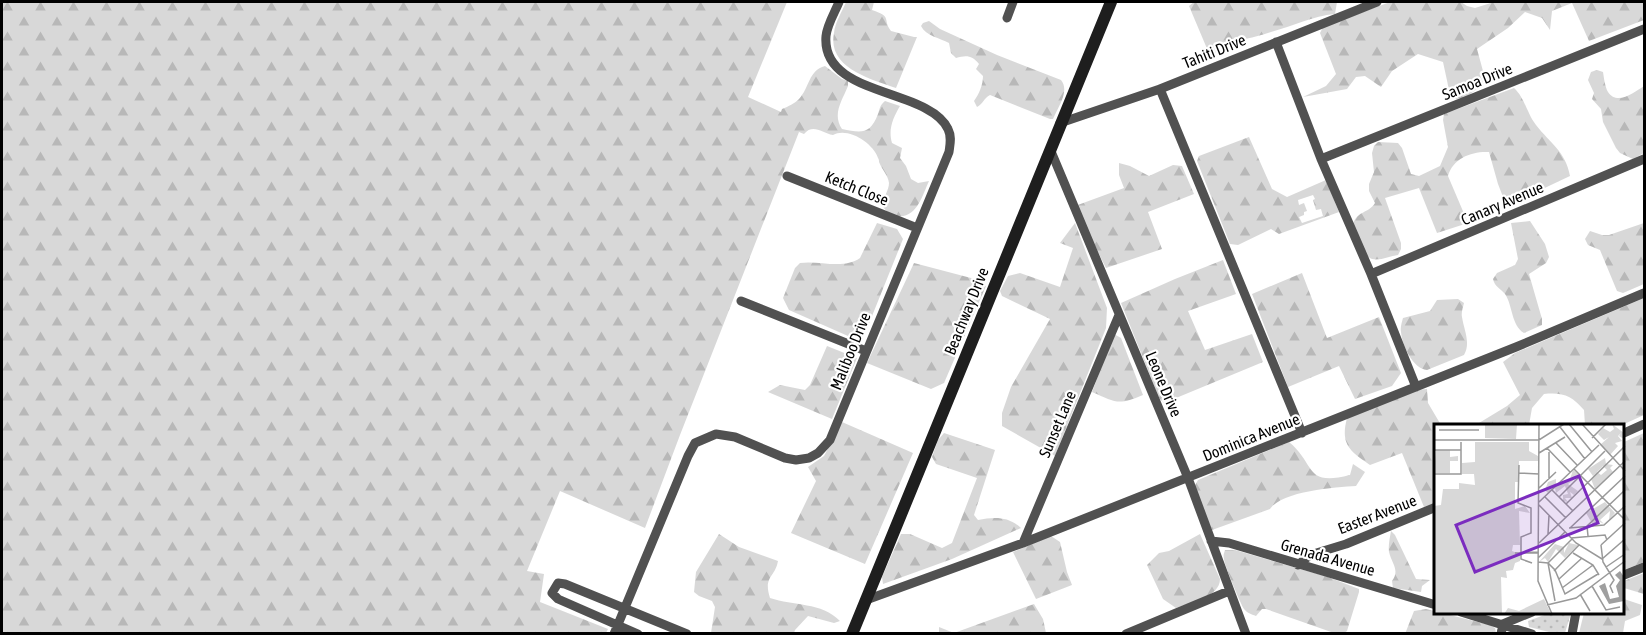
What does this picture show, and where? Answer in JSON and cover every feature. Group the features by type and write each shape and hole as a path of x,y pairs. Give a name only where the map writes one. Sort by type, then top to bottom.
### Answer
{"street":[{"name":"Maliboo Drive","path":"615,629 695,443 716,434 735,437 785,458 796,460 809,458 818,453 830,440 949,152 951,141 942,120 924,109 854,80 836,68 827,52 826,35 839,2"},
{"path":"1007,18 1013,2"},
{"name":"Beachway Drive","path":"852,633 1110,2"},
{"name":"Tahiti Drive","path":"1060,123 1160,89 1377,2"},
{"name":"Samoa Drive","path":"1322,159 1644,29"},
{"path":"1276,42 1416,387"},
{"path":"1160,89 1302,433"},
{"name":"Leone Drive","path":"1050,149 1188,478 1246,633"},
{"name":"Canary Avenue","path":"1371,274 1644,159"},
{"name":"Ketch Close","path":"787,176 917,228"},
{"name":"Dominica Avenue","path":"866,600 1023,543 1188,478 1644,293"},
{"path":"741,301 866,351"},
{"name":"Sunset Lane","path":"1023,543 1119,315"},
{"path":"1625,432 1644,424"},
{"name":"Easter Avenue","path":"1298,565 1310,555 1346,544 1434,508"},
{"name":"Grenada Avenue","path":"1211,541 1229,543 1434,604"},
{"path":"1625,574 1644,567"},
{"path":"638,633 615,629 558,599 552,593 558,583 565,584 687,633"},
{"path":"1126,633 1229,591"},
{"path":"1466,614 1502,629 1532,633"},
{"path":"1502,629 1528,614"},
{"path":"1572,633 1576,614"}],"green space":[{"path":"2,2 787,2 748,97 781,112 782,109 799,99 812,75 825,66 848,81 838,113 842,129 860,132 868,129 872,126 885,101 900,106 892,124 892,143 902,148 900,158 911,179 918,183 929,181 921,200 913,211 907,215 893,215 883,206 889,186 887,177 875,152 866,142 846,133 833,135 814,129 804,134 799,132 645,528 560,491 527,571 544,574 540,602 608,629 606,633 2,633"},
{"path":"846,2 874,2 872,10 885,17 891,31 917,37 896,88 853,70 837,55 834,45 835,29"},
{"path":"1194,2 1337,2 1335,14 1241,40 1214,54 1208,51 1189,6"},
{"path":"1390,2 1461,2 1475,8 1494,2 1644,2 1644,20 1589,41 1572,3 1552,11 1550,30 1542,18 1525,12 1508,28 1477,49 1486,82 1465,98 1451,99 1443,62 1418,54 1392,71 1381,87 1365,76 1356,77 1347,89 1303,97 1326,86 1336,74 1320,33 1323,27"},
{"path":"929,21 940,29 997,55 1061,80 1064,94 1053,119 990,95 977,107 974,101 983,76 976,69 979,64 969,56 956,58 951,53 949,43 923,29 921,26 923,23"},
{"path":"1597,70 1603,72 1608,92 1616,98 1626,96 1644,86 1644,153 1633,159 1620,153 1616,148 1603,122 1601,109 1592,99 1594,93 1588,80 1591,72"},
{"path":"1514,88 1521,96 1536,125 1565,160 1570,176 1511,204 1505,202 1489,152 1470,154 1454,165 1448,176 1468,223 1437,233 1419,188 1385,198 1401,249 1398,255 1378,259 1369,257 1363,249 1353,224 1358,216 1375,203 1369,191 1374,172 1372,153 1374,146 1378,142 1398,143 1411,174 1419,176 1440,166 1448,147 1444,114"},
{"path":"1249,137 1272,189 1287,197 1326,180 1339,212 1279,234 1271,229 1238,245 1230,244 1197,161 1199,156","holes":["1313,195 1315,199 1313,200 1316,210 1321,209 1323,216 1302,223 1299,217 1307,211 1304,203 1299,205 1298,200"]},
{"path":"1119,163 1149,176 1173,165 1182,166 1194,194 1148,212 1162,249 1106,268 1075,206 1124,188 1119,175"},
{"path":"1530,221 1545,244 1549,257 1546,263 1529,274 1542,325 1524,333 1514,320 1508,299 1493,279 1497,273 1515,265 1518,259 1511,223"},
{"path":"877,223 897,229 903,239 866,331 861,336 848,336 789,310 783,298 795,268 800,263 853,262 860,258"},
{"path":"1075,223 1107,308 1106,328 1055,456 1002,426 1002,413 1011,387 1050,319 1002,296 1000,291 1008,276 1020,273 1060,287 1073,248 1060,243"},
{"path":"1644,223 1644,284 1623,293 1617,291 1600,250 1588,245 1585,239 1590,231 1609,235"},
{"path":"1223,260 1236,294 1188,311 1205,350 1252,334 1263,362 1164,403 1159,398 1121,303"},
{"path":"914,263 971,278 986,286 944,383 931,389 867,363"},
{"path":"1302,273 1327,338 1379,317 1401,373 1392,386 1355,399 1339,366 1288,387 1252,294"},
{"path":"1644,298 1644,415 1624,424 1585,424 1584,410 1571,398 1562,394 1544,394 1532,408 1529,424 1480,424 1520,395 1503,362 1515,353"},
{"path":"1458,299 1464,303 1462,315 1467,341 1464,355 1427,370 1422,369 1413,361 1404,343 1401,330 1403,318 1430,311 1437,300"},
{"path":"1114,334 1121,338 1143,395 1122,402 1092,392"},
{"path":"827,346 857,358 832,419 768,392 780,385 805,390 810,385"},
{"path":"1427,389 1428,403 1440,424 1434,424 1434,503 1424,507 1402,453 1370,465 1352,451 1345,435 1347,418 1415,390"},
{"path":"842,422 913,453 865,564 791,533 816,481 808,467 824,456"},
{"path":"944,433 995,450 974,515 978,520 1006,519 1021,528 952,559 883,584 882,577 901,534 910,534 942,548 952,543 977,478 936,464 932,457 938,440"},
{"path":"1644,433 1644,562 1625,570 1625,442"},
{"path":"1289,442 1318,476 1335,478 1350,475 1353,464 1365,472 1356,486 1297,494 1276,503 1270,509 1212,530 1194,487 1198,480"},
{"path":"1391,531 1416,579 1430,580 1422,586 1421,592 1393,588 1395,570 1389,552"},
{"path":"719,534 739,547 778,561 768,585 770,598 816,607 840,621 834,623 808,616 794,633 711,633 715,607 712,601 694,592 696,572"},
{"path":"1200,534 1220,579 1219,585 1210,595 1176,608 1163,599 1147,565 1159,553 1169,551"},
{"path":"1051,536 1060,542 1072,585 1036,599 1013,552"},
{"path":"1225,550 1235,550 1328,577 1359,589 1347,631 1334,633 1266,609 1262,609 1256,616 1248,612 1242,606 1227,568"},
{"path":"1644,573 1644,594 1625,588 1625,581"},
{"path":"1625,599 1642,605 1640,615 1625,621 1623,633 1579,633 1584,614 1625,614"},
{"path":"1034,604 1043,619 1046,633 954,633"},
{"path":"1426,609 1434,611 1434,614 1446,614 1490,625 1495,628 1496,633 1405,634 1414,611"},
{"path":"1547,614 1571,614 1565,633 1553,633 1529,627 1528,621"},
{"path":"939,627 954,633 939,633"}]}
